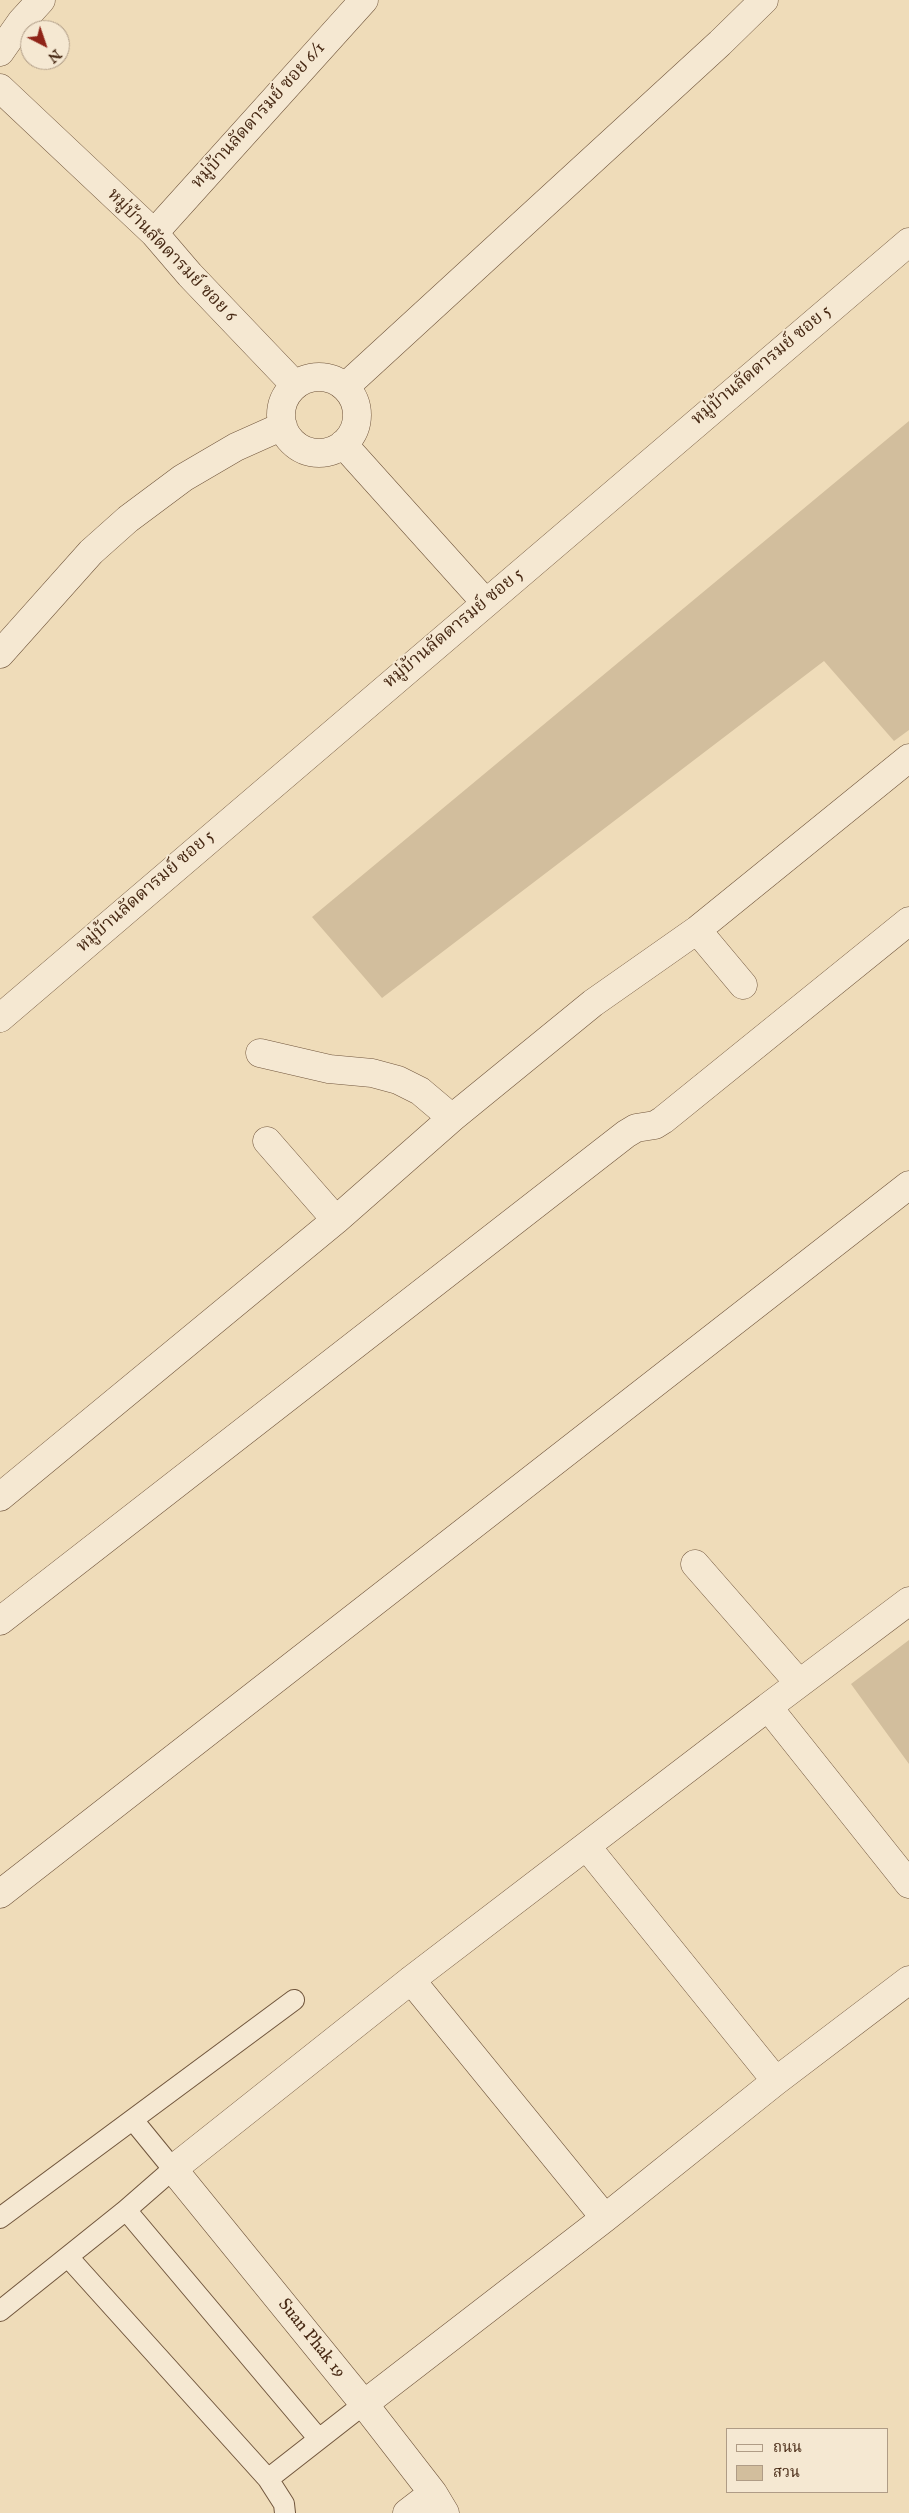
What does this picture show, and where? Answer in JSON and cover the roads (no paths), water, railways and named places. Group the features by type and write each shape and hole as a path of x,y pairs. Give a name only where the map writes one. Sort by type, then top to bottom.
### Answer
{"street":[{"path":"0,52 20,22 41,0"},
{"name":"หมู่บ้านลัดดารมย์ ซอย 6/1","path":"154,233 364,0"},
{"path":"345,387 720,44 764,0"},
{"name":"หมู่บ้านลัดดารมย์ ซอย 6","path":"0,88 154,233 190,275 295,386"},
{"name":"หมู่บ้านลัดดารมย์ ซอย 5","path":"0,1018 909,242"},
{"path":"320,377 334,380 345,387 353,397 357,410 356,423 352,434 343,444 332,451 320,453 308,451 297,446 288,436 282,426 283,404 295,386 307,379 320,377"},
{"path":"0,654 91,552 128,519 183,478 236,447 282,426"},
{"path":"343,444 485,602"},
{"path":"0,1497 336,1220 452,1118 593,1002 697,930 909,758"},
{"path":"0,1621 626,1134 636,1128 655,1125 663,1120 909,921"},
{"path":"697,930 743,985"},
{"path":"260,1053 329,1069 372,1073 398,1080 420,1091 452,1118"},
{"path":"267,1141 336,1220"},
{"path":"0,1894 909,1185"},
{"path":"695,1564 799,1683"},
{"path":"173,2169 411,1980 587,1847 768,1706 909,1601"},
{"path":"768,1706 909,1884"},
{"path":"587,1847 776,2081"},
{"path":"411,1980 605,2218"},
{"path":"364,2404 605,2218 776,2081 909,1980"},
{"name":"Suan Phak 19","path":"173,2169 364,2404 439,2503"},
{"path":"407,2513 439,2503"}],"lane":[{"path":"0,2218 294,2000"},
{"path":"0,2311 126,2210 173,2169 133,2120"},
{"path":"126,2210 318,2438"},
{"path":"68,2257 268,2479 284,2504 286,2513"},
{"path":"268,2479 318,2438 364,2404"}]}
